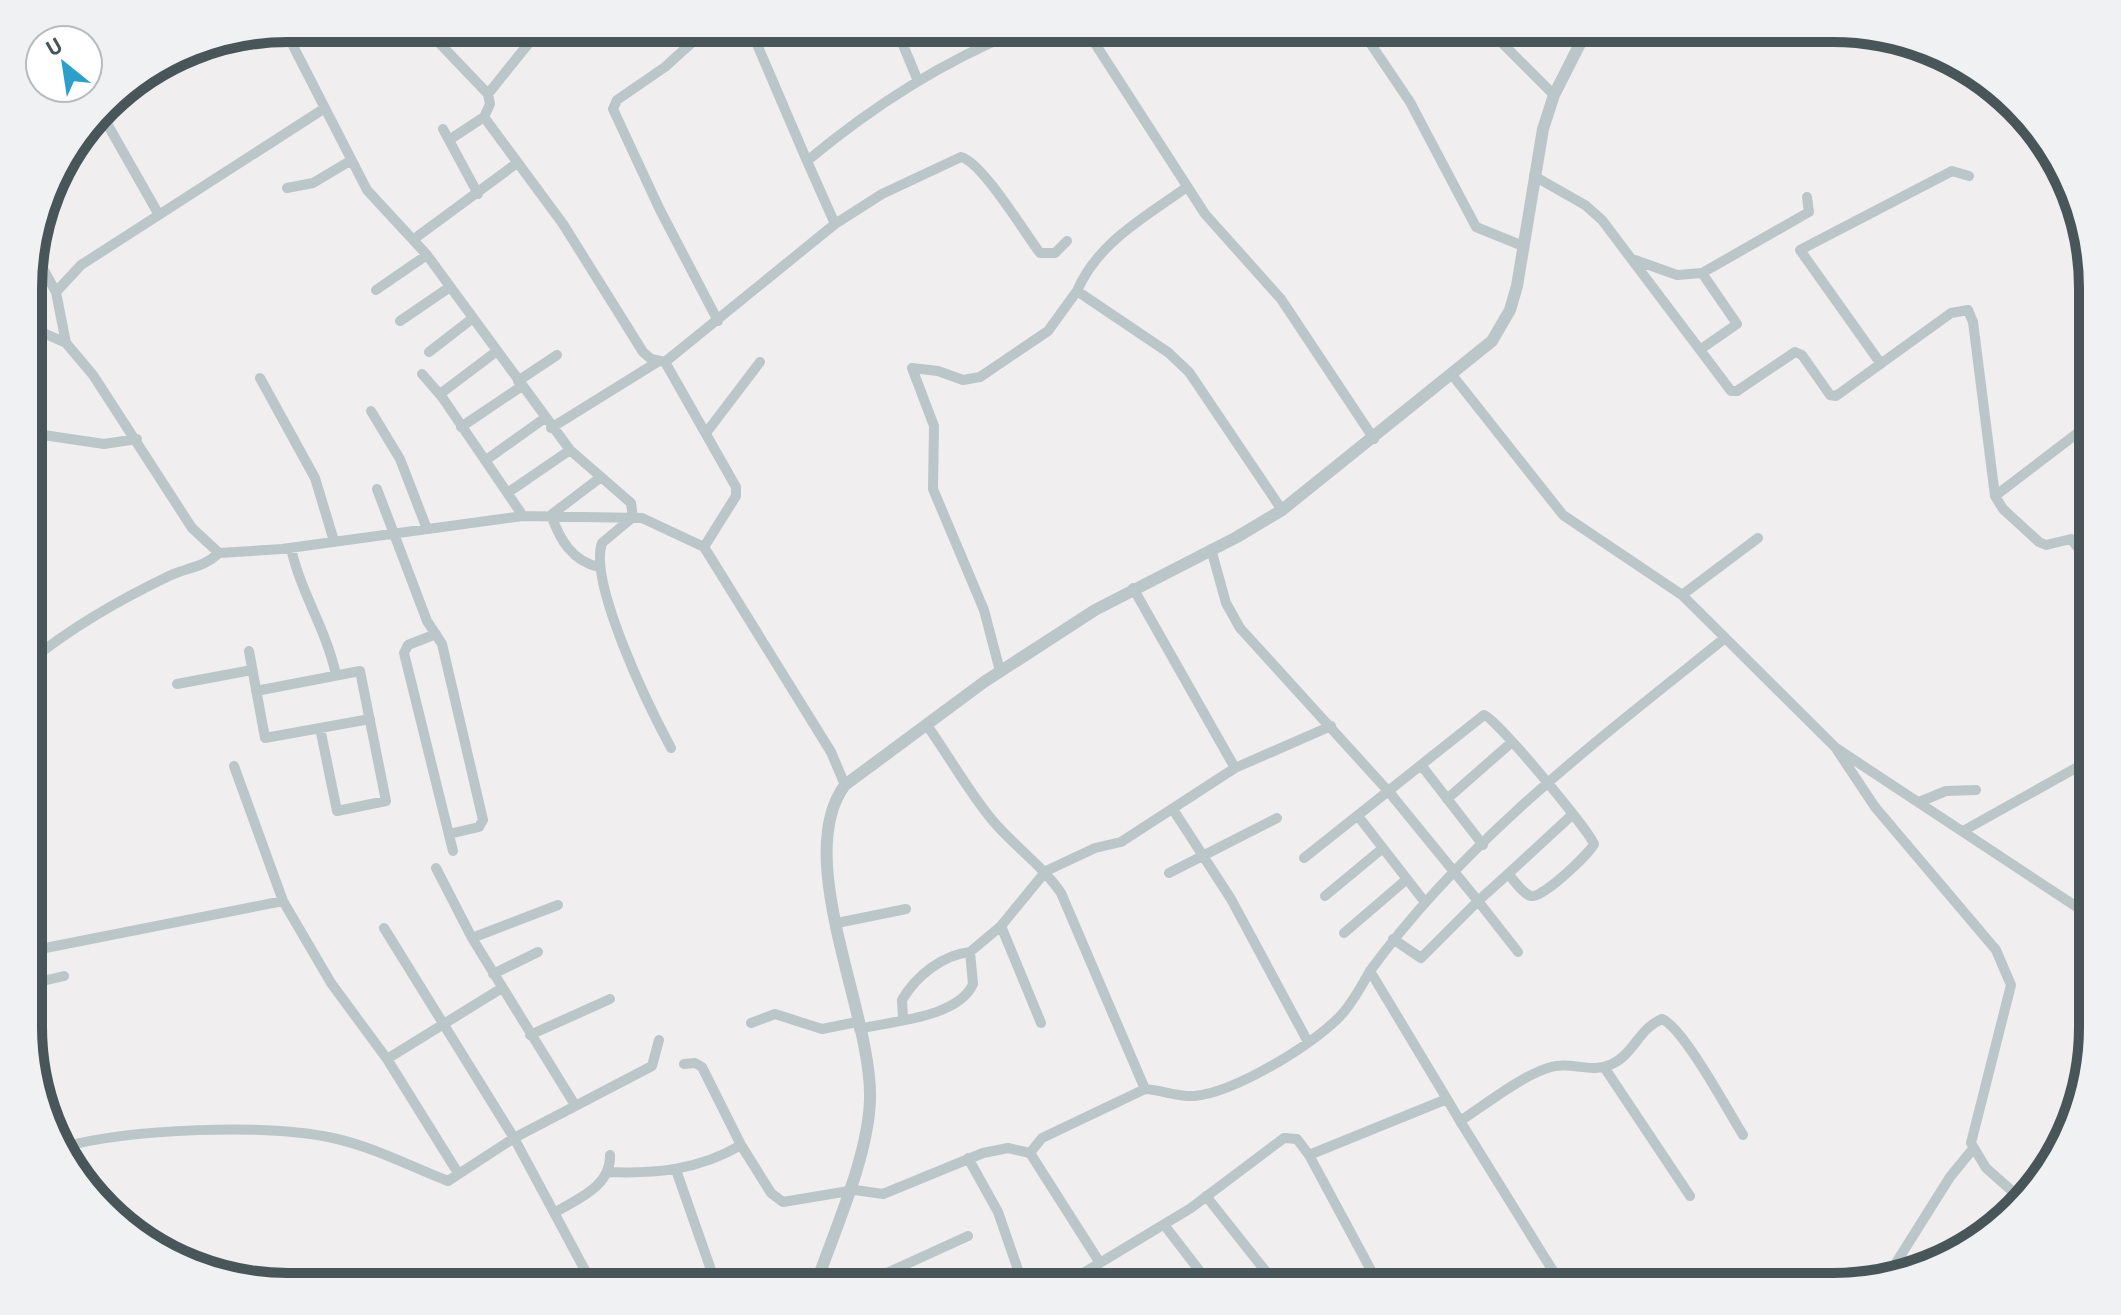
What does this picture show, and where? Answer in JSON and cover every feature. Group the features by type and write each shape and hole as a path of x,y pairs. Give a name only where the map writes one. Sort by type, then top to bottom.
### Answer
{"street":[{"path":"1094,42 1213,225 1281,299 1374,439"},
{"path":"1370,42 1410,102 1476,227 1523,246"},
{"path":"1501,42 1554,95"},
{"path":"820,1273 869,1119 870,1081 837,923 827,828 830,807 845,785 1000,671 1133,588 1282,510 1453,376 1502,328 1517,286 1534,176 1554,95 1581,42"},
{"path":"292,43 350,161 377,202 427,255 570,450 631,503 633,517"},
{"path":"439,43 488,94 490,104 484,117 449,140"},
{"path":"488,94 529,43"},
{"path":"692,43 665,67 617,100 613,109 718,321"},
{"path":"756,43 835,224"},
{"path":"902,43 918,81"},
{"path":"807,161 874,109 918,81 996,43"},
{"path":"56,292 74,270 325,108"},
{"path":"484,117 563,224 643,352 662,362 706,433 737,492 704,547"},
{"path":"106,123 159,215"},
{"path":"443,129 478,194"},
{"path":"486,460 662,362 718,321 835,224 882,194 961,157 970,160 986,177 1040,253 1055,253 1067,241"},
{"path":"287,188 313,183 350,161"},
{"path":"414,239 517,163"},
{"path":"1881,364 1800,250 1952,171 1969,176"},
{"path":"1534,176 1585,205 1635,260 1731,391 1795,352 1802,355 1832,397 1951,313 1963,309 1970,312 1995,496 2003,509 2039,542 2046,545 2072,540 2078,548"},
{"path":"1000,671 984,610 933,489 934,426 912,368 938,371 963,380 980,377 1048,331 1077,291 1084,273 1112,240 1187,187"},
{"path":"1635,260 1677,275 1702,273 1809,212 1811,207 1807,197"},
{"path":"376,290 427,255"},
{"path":"43,269 56,292 66,343 137,439 192,528 203,542 219,553"},
{"path":"1701,349 1737,324 1702,273"},
{"path":"400,321 450,287"},
{"path":"1077,291 1169,353 1189,372 1282,510"},
{"path":"429,352 473,318"},
{"path":"42,332 66,343"},
{"path":"440,394 497,351"},
{"path":"461,427 557,355"},
{"path":"706,433 760,362"},
{"path":"422,374 440,394 523,516"},
{"path":"1453,376 1563,515 1682,595 1836,748 2078,908"},
{"path":"260,378 315,478 334,541"},
{"path":"371,411 400,459 427,529"},
{"path":"1995,496 2078,433"},
{"path":"42,435 104,444 137,439"},
{"path":"509,492 570,450"},
{"path":"551,515 601,477"},
{"path":"377,489 427,621 442,644 483,823 474,829 449,834"},
{"path":"551,515 568,548 579,560 599,567"},
{"path":"42,652 70,631 171,575 203,566 219,553 291,548 523,516 633,517 704,547 831,752 845,785"},
{"path":"633,517 602,543 599,567 636,673 671,748"},
{"path":"1682,595 1758,538"},
{"path":"291,548 299,580 328,638 336,675"},
{"path":"1211,549 1226,603 1240,628 1389,792 1518,952"},
{"path":"1133,588 1235,768"},
{"path":"436,634 408,645 404,653 453,851"},
{"path":"1030,1153 1042,1138 1145,1089 1178,1095 1211,1092 1308,1042 1344,1012 1393,939 1424,901 1545,782 1725,638"},
{"path":"249,651 265,738 370,719"},
{"path":"177,684 252,670"},
{"path":"256,691 360,671 386,801 337,811 320,728"},
{"path":"1304,858 1484,715 1512,742 1593,840 1591,850 1536,896 1529,895 1508,874"},
{"path":"926,724 991,819 1023,853 1046,871 1069,909 1145,1089"},
{"path":"903,1018 902,1000 923,975 953,955 970,952 1001,926 1046,871 1095,848 1121,842 1174,811 1235,768 1331,726"},
{"path":"1447,799 1512,742"},
{"path":"1836,748 1875,807 1996,950 2010,976 2009,998 1974,1129 1972,1150 1950,1177 1894,1265"},
{"path":"1421,765 1483,845"},
{"path":"234,766 283,901 324,972 387,1059 458,1173"},
{"path":"1963,831 2078,767"},
{"path":"1919,802 1946,791 1976,790"},
{"path":"1174,811 1205,855 1308,1042"},
{"path":"1393,939 1421,958 1573,814"},
{"path":"1358,816 1424,901"},
{"path":"1169,873 1277,818"},
{"path":"1325,896 1383,848"},
{"path":"436,868 493,974 575,1105"},
{"path":"1344,933 1407,879"},
{"path":"42,949 283,901"},
{"path":"472,938 558,905"},
{"path":"837,923 906,909"},
{"path":"1001,926 1041,1023"},
{"path":"384,928 514,1138 587,1273"},
{"path":"493,974 538,952"},
{"path":"751,1023 775,1014 822,1029 858,1026 951,1006 969,993 974,977 970,952"},
{"path":"1370,971 1554,1272"},
{"path":"42,981 64,976"},
{"path":"387,1059 502,988"},
{"path":"530,1035 610,999"},
{"path":"1460,1121 1550,1067 1586,1070 1604,1067 1630,1051 1648,1026 1665,1020 1683,1041 1743,1135"},
{"path":"72,1145 138,1135 288,1131 332,1138 382,1152 448,1181 514,1138 652,1066 659,1040"},
{"path":"684,1064 695,1063 702,1067 741,1145 779,1202 861,1190 883,1194 968,1158 1008,1148 1021,1148 1030,1153 1100,1263"},
{"path":"1604,1067 1690,1196"},
{"path":"1309,1155 1447,1099"},
{"path":"1084,1272 1165,1226 1284,1138 1297,1139 1309,1155 1372,1272"},
{"path":"607,1172 676,1170 706,1163 741,1145"},
{"path":"1972,1150 1986,1168 2014,1193"},
{"path":"556,1212 599,1186 607,1172 610,1155"},
{"path":"968,1158 998,1212 1019,1273"},
{"path":"676,1170 712,1273"},
{"path":"1206,1196 1266,1272"},
{"path":"1165,1226 1201,1272"},
{"path":"886,1273 968,1236"}]}
